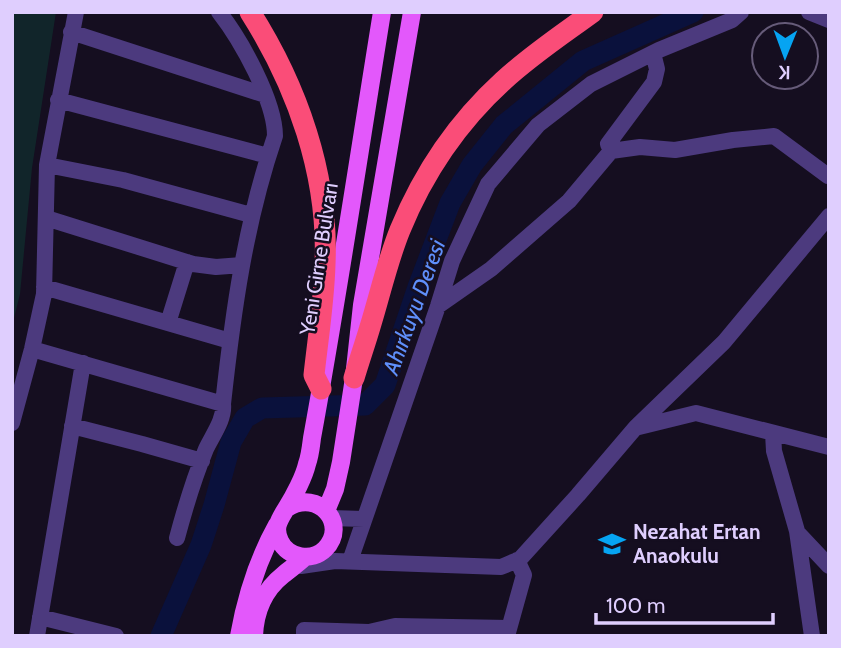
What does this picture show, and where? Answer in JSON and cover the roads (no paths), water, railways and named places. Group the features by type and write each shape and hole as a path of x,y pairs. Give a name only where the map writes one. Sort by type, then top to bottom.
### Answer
{"highway":[{"path":"250,12 284,71 301,113 317,173 325,241 314,375 321,389"},
{"path":"352,386 400,230 422,184 444,149 503,80 593,12"}],"main road":[{"name":"Yeni Girne Bulvarı","path":"287,508 309,458 382,12"},
{"path":"328,514 341,462 362,305 412,12"},
{"path":"239,636 245,604 280,516 287,508 302,501 319,505 328,514 333,526 330,542 325,549 285,573 271,586 255,621 254,636"},
{"path":"277,525 281,544 287,551 308,561"}],"street":[{"path":"12,423 32,349 44,287 47,165 76,12"},
{"path":"177,538 184,509 224,411 230,341 251,215 275,136 271,107 232,29 219,12"},
{"path":"350,561 452,261 488,184 538,125 591,84 653,53 732,20 741,12"},
{"path":"809,12 829,20"},
{"path":"71,32 265,95"},
{"path":"611,152 608,144 654,82 657,69 653,53"},
{"path":"58,100 268,156"},
{"path":"438,306 491,269 569,201 611,152 640,147 675,150 774,136 829,175"},
{"path":"47,165 123,180 251,215"},
{"path":"308,561 500,567 520,559 636,428 724,342 829,216"},
{"path":"46,218 187,262 216,267 242,265"},
{"path":"168,323 187,262"},
{"path":"44,287 230,341"},
{"path":"32,349 223,404"},
{"path":"37,636 83,363"},
{"path":"636,428 696,413 829,447"},
{"path":"72,426 202,461"},
{"path":"773,433 774,451 797,531 812,636"},
{"path":"328,514 364,519"},
{"path":"797,531 829,566"},
{"path":"304,636 304,630 369,634 395,626 438,631 508,632 524,575 517,560"},
{"path":"40,617 116,636"}],"waterway":[{"name":"Ahırkuyu Deresi","path":"161,636 201,545 231,442 245,418 262,408 365,405 385,385 450,203 472,165 504,125 583,61 693,12"}],"place":[{"name":"Nezahat Ertan Anaokulu","path":"612,544"}]}
